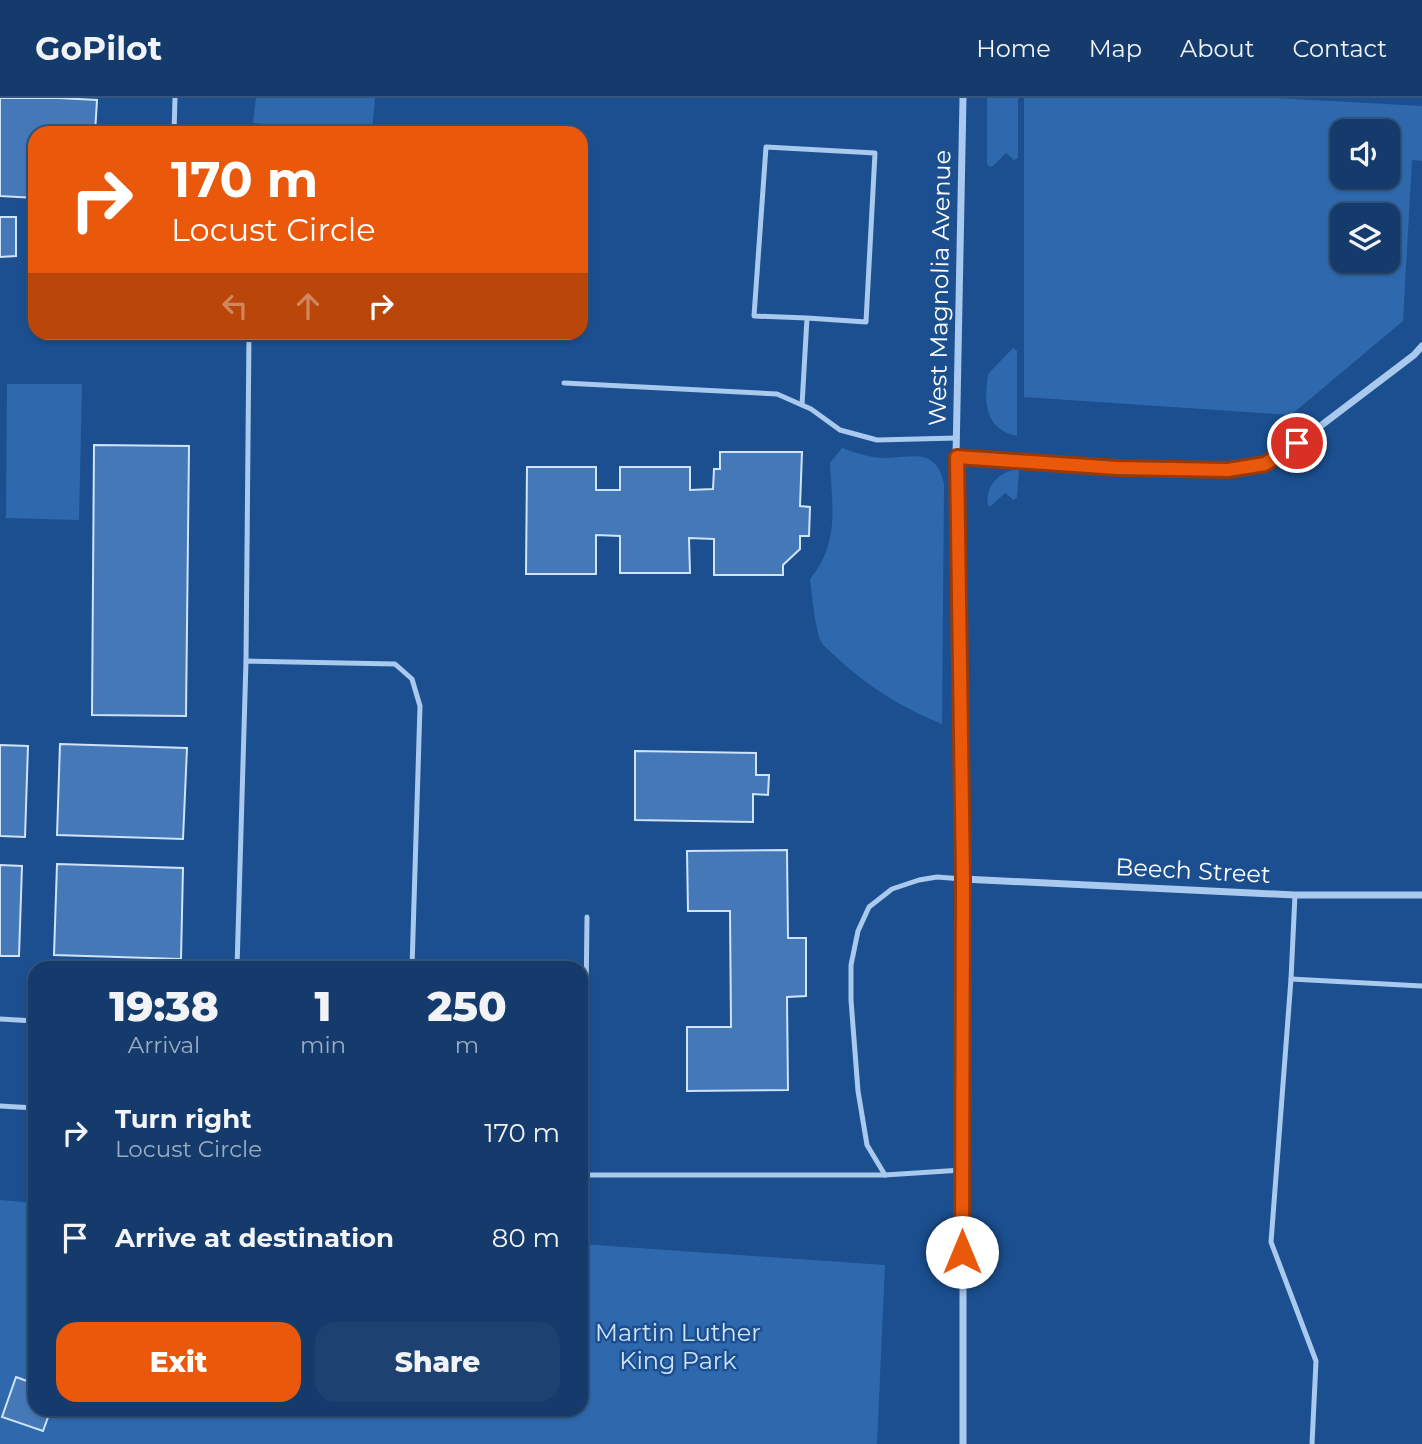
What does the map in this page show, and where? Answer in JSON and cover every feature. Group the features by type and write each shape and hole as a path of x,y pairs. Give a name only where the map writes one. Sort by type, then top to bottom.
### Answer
{"street":[{"name":"West Magnolia Avenue","path":"963,98 957,438 963,879 963,1444"},
{"path":"957,457 1117,468 1228,470 1265,464 1297,443 1414,355 1422,346"},
{"name":"Beech Street","path":"963,879 1295,895 1422,895"}],"lane":[{"path":"174,126 175,98"},
{"path":"766,147 875,153 866,322 807,318 754,316 766,147"},
{"path":"802,405 807,318"},
{"path":"237,961 246,660 249,340"},
{"path":"564,383 777,394 811,409 840,430 877,440 957,438"},
{"path":"246,660 395,664 412,679 420,706 412,961"},
{"path":"885,1175 867,1145 858,1091 850,1000 850,965 858,931 869,907 892,890 919,880 937,877 963,879"},
{"path":"1295,895 1292,979 1272,1242 1316,1361 1312,1444"},
{"path":"586,961 587,917"},
{"path":"1292,979 1422,986"},
{"path":"0,1019 28,1021"},
{"path":"0,1106 28,1108"},
{"path":"588,1175 885,1175 962,1170"}],"green space":[{"path":"256,98 375,98 373,126 282,126 253,123"},
{"path":"987,98 1018,98 1018,158 1014,160 1006,153 990,167 987,164"},
{"path":"1024,98 1276,98 1422,106 1422,161 1412,160 1403,321 1291,415 1024,397"},
{"path":"1013,348 1017,351 1017,436 1006,432 992,421 986,395 988,374"},
{"path":"7,384 82,384 79,520 6,518"},
{"path":"842,448 880,458 923,457 936,465 944,484 942,724 900,704 873,687 837,658 823,645 820,638 810,579 820,565 830,538 830,463"},
{"path":"1019,470 1017,497 1014,500 1005,493 988,506 988,493 993,482 1002,474"},
{"name":"Martin Luther King Park","path":"0,1200 28,1202 28,1416 588,1416 588,1244 885,1265 877,1444 0,1444"}],"building":[{"path":"0,98 97,100 95,126 28,126 28,198 0,196"},
{"path":"0,217 16,217 16,256 0,257"},
{"path":"94,445 189,446 186,716 92,715"},
{"path":"720,452 802,452 800,506 810,507 809,536 800,536 800,549 783,565 783,575 714,575 714,539 689,538 690,573 620,573 620,536 596,535 596,574 526,574 527,467 596,467 596,490 620,490 620,467 690,467 690,490 713,489 714,469 720,469"},
{"path":"60,744 187,748 183,839 57,835"},
{"path":"0,745 28,746 25,837 0,836"},
{"path":"635,751 756,753 756,775 769,775 768,795 753,794 753,822 635,820"},
{"path":"787,850 788,938 806,938 806,996 787,997 788,1090 687,1091 687,1027 731,1027 730,911 688,911 687,851"},
{"path":"57,864 183,868 181,959 54,955"},
{"path":"0,865 22,866 19,956 0,956"},
{"path":"16,1377 28,1381 28,1416 48,1416 43,1431 2,1417"}],"route":[{"path":"962,1252 963,879 957,457 1117,468 1228,470 1265,464 1297,443"}]}
